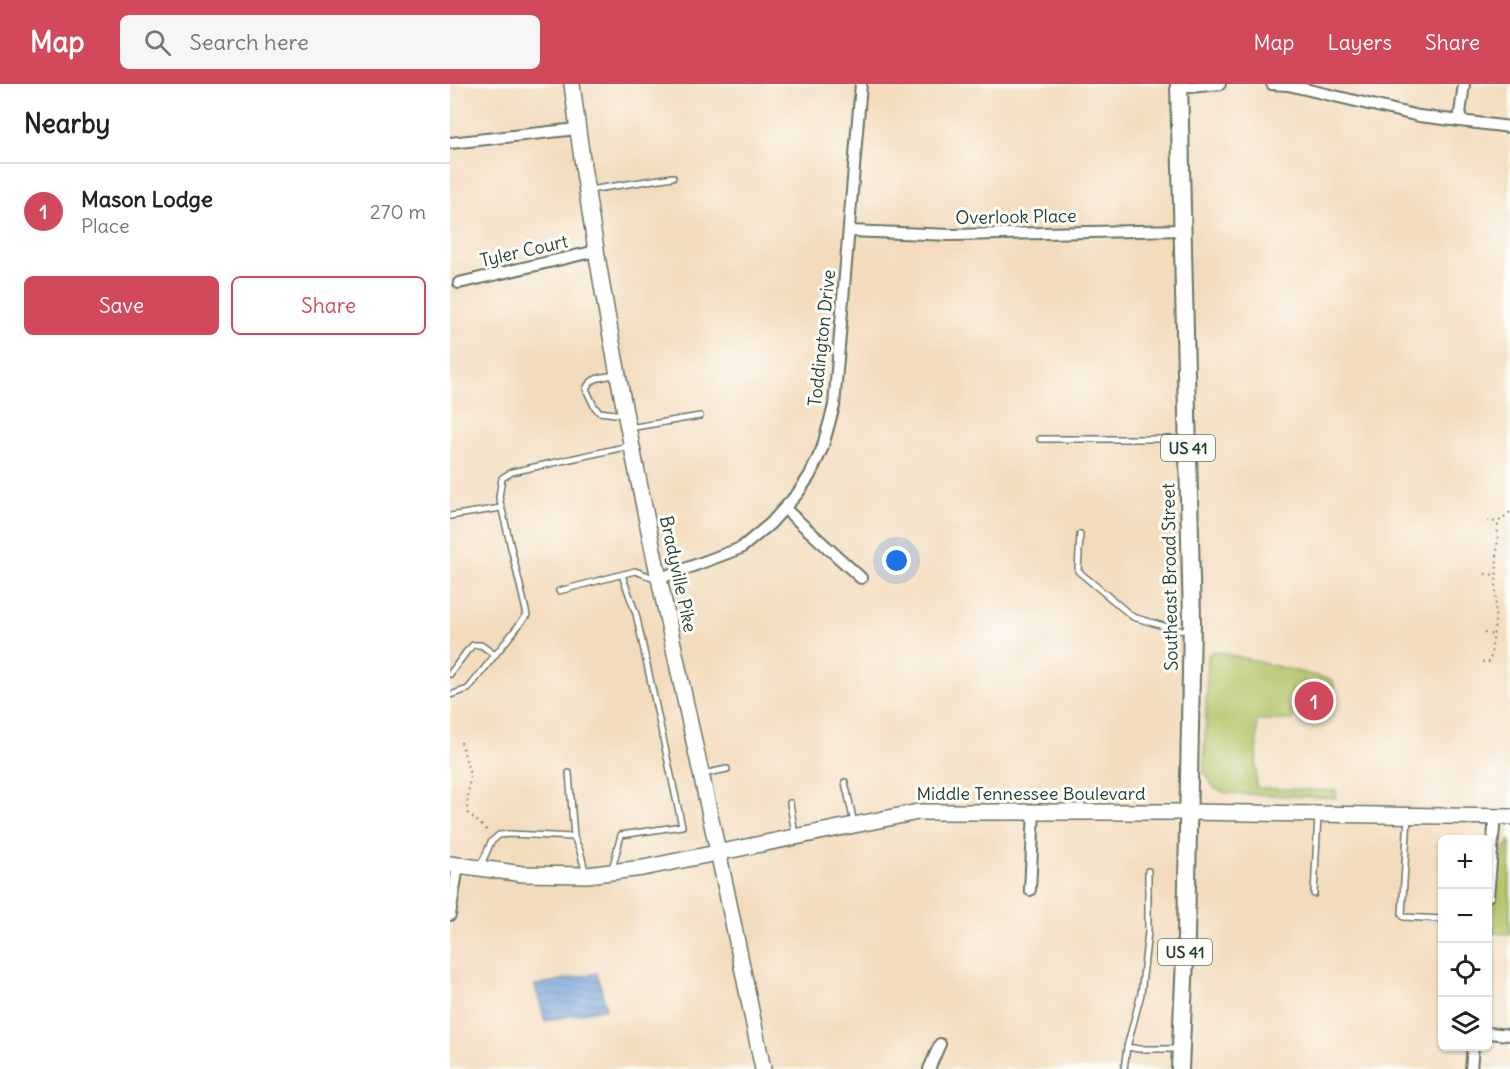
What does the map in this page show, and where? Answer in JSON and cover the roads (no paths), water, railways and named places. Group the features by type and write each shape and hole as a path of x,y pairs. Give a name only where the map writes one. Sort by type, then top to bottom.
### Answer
{"main road":[{"name":"Bradyville Pike","path":"572,84 596,251 626,422 763,1069"},
{"name":"Southeast Broad Street","path":"1179,86 1192,631 1186,936 1180,1069"},
{"name":"Middle Tennessee Boulevard","path":"454,865 523,874 587,875 643,868 918,812 1188,812 1503,817"}],"street":[{"name":"Toddington Drive","path":"658,579 741,548 764,530 798,493 822,449 834,406 861,84"},
{"path":"1179,86 1220,84"},
{"path":"1272,84 1288,84 1419,116 1510,127"},
{"path":"1459,121 1464,84"},
{"path":"450,143 577,129"},
{"name":"Overlook Place","path":"849,231 951,235 1183,230"},
{"name":"Tyler Court","path":"459,283 596,251"},
{"path":"785,509 861,578"},
{"path":"1030,890 1034,811"},
{"path":"1489,889 1503,817"},
{"path":"450,915 454,865"},
{"path":"1492,1033 1510,1035"},
{"path":"928,1069 940,1044"},
{"path":"1471,1069 1473,1051"}],"lane":[{"path":"587,191 673,177"},
{"path":"618,374 589,382 586,389 599,412 626,422 700,416"},
{"path":"1040,439 1188,439"},
{"path":"450,687 451,694 468,689 527,615 501,508 499,497 502,478 512,472 631,446"},
{"path":"450,516 501,508"},
{"path":"1080,534 1078,571 1133,617 1177,630 1192,631"},
{"path":"559,591 635,571 658,579"},
{"path":"611,872 621,835 682,826 636,614 622,575"},
{"path":"450,674 473,645 481,645 495,655"},
{"path":"701,774 728,769"},
{"path":"569,773 574,837 587,875"},
{"path":"845,782 854,825"},
{"path":"790,803 796,837"},
{"path":"1314,894 1318,814"},
{"path":"1408,815 1402,914 1404,917 1438,919"},
{"path":"480,868 491,842 499,835 574,837"},
{"path":"1124,1069 1127,1047 1141,994 1148,932 1148,871"},
{"path":"1127,1047 1181,1049"}],"water":[{"path":"597,973 606,1008 545,1021 535,985"}],"place":[{"name":"Mason Lodge","path":"1314,701"}]}
